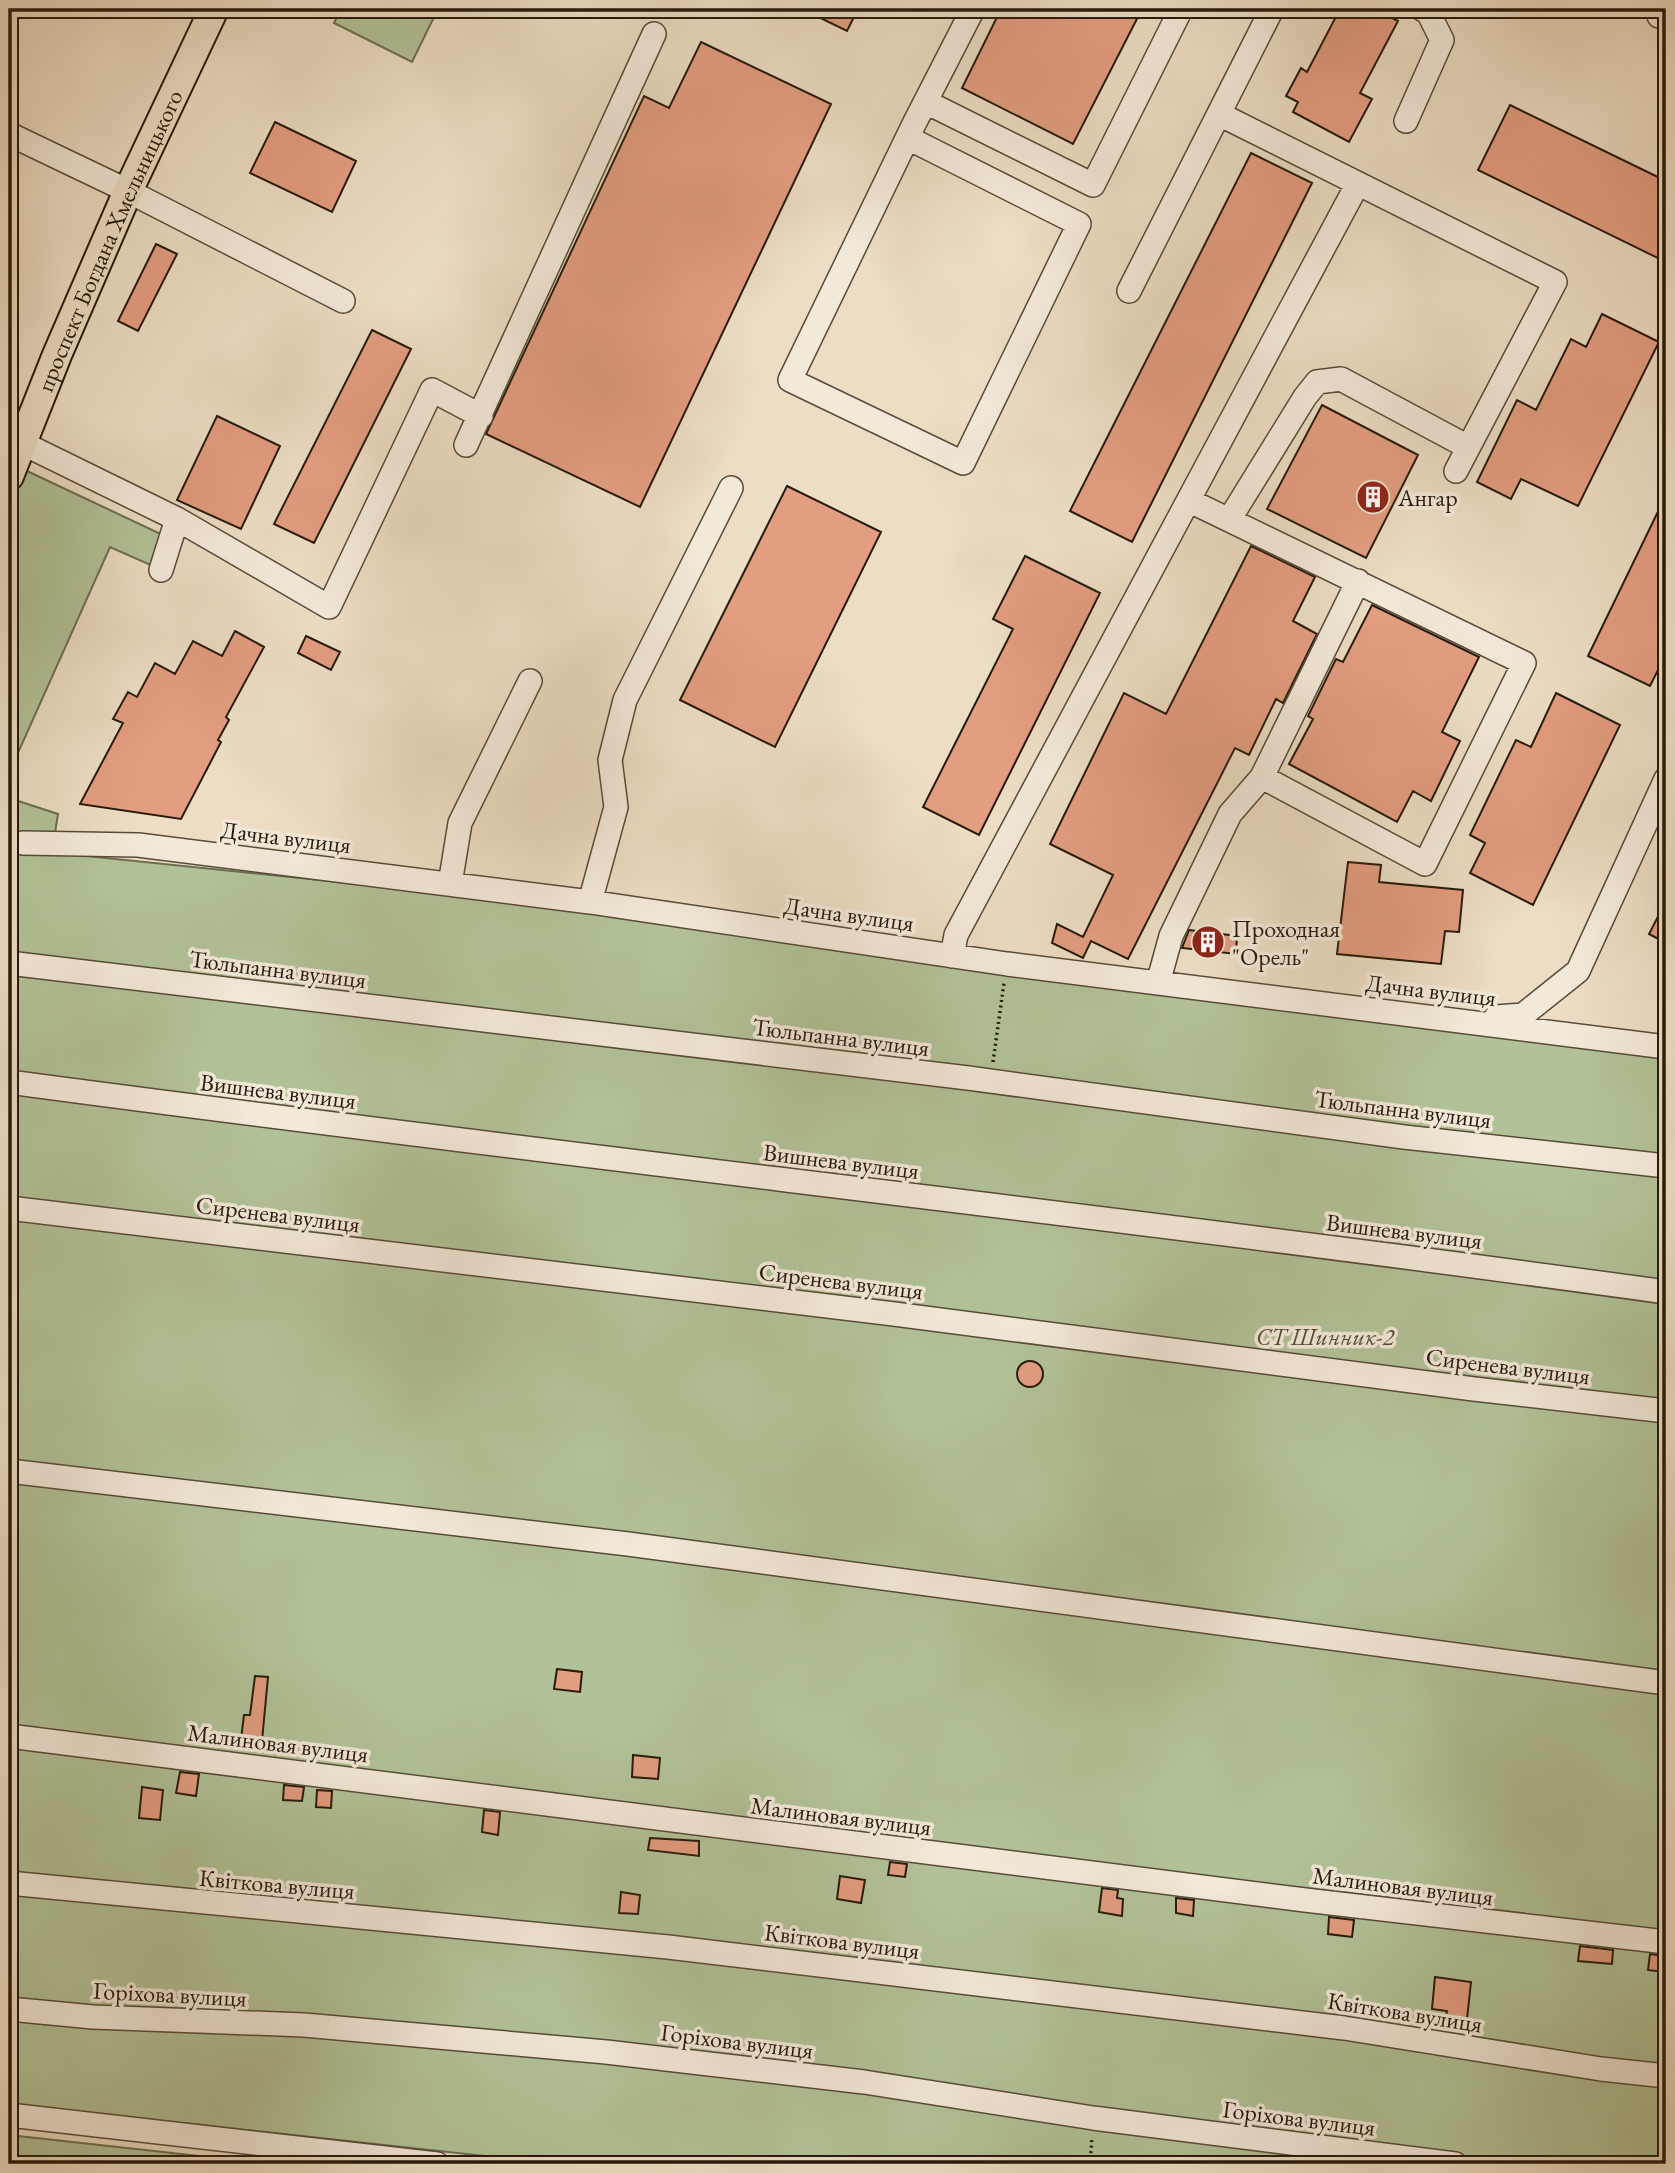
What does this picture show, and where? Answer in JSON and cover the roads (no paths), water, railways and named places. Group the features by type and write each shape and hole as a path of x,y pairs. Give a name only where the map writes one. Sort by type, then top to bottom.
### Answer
{"main road":[{"name":"проспект Богдана Хмельницького","path":"9,476 128,191 214,9"}],"street":[{"path":"908,138 1079,224 963,463 790,380 908,138 973,9"},
{"path":"926,102 1093,185 1181,9"},
{"path":"1129,291 1272,9"},
{"path":"1406,121 1442,40 1428,12 1422,9"},
{"path":"467,445 654,34"},
{"path":"1219,114 1555,282 1455,471"},
{"path":"9,134 128,191 343,301"},
{"path":"952,956 956,935 1357,185"},
{"path":"1229,520 1317,382 1341,379 1468,447"},
{"path":"22,443 177,519 329,607 432,390 481,416"},
{"path":"590,902 616,807 610,760 625,700 731,488"},
{"path":"1190,501 1524,663 1424,864 1262,776"},
{"path":"161,570 177,519"},
{"path":"1158,983 1171,936 1230,814 1262,776 1359,581"},
{"path":"450,884 460,823 530,681"},
{"path":"1462,1020 1523,1015 1577,971 1666,779"},
{"name":"Дачна вулиця","path":"13,840 138,845 450,884 1007,964 1666,1047"},
{"name":"Тюльпанна вулиця","path":"9,963 991,1082 1404,1137 1666,1167"},
{"name":"Вишнева вулиця","path":"9,1082 330,1125 1344,1249 1666,1292"},
{"name":"Сиренева вулиця","path":"9,1208 812,1304 1666,1411"},
{"path":"9,1471 628,1544 1666,1683"},
{"name":"Малиновая вулиця","path":"9,1736 1305,1900 1666,1942"},
{"name":"Квіткова вулиця","path":"9,1883 668,1947 1331,2026 1601,2069 1666,2076"},
{"name":"Горіхова вулиця","path":"9,2009 119,2019 304,2025 606,2052 864,2082 1093,2118 1454,2164"},
{"path":"9,2115 437,2164"}],"place":[{"name":"Ангар","path":"1373,497"},
{"name":"Проходная \"Орель\"","path":"1208,942"}],"park label":[{"name":"СТ Шинник-2","path":"1325,1336"}]}
